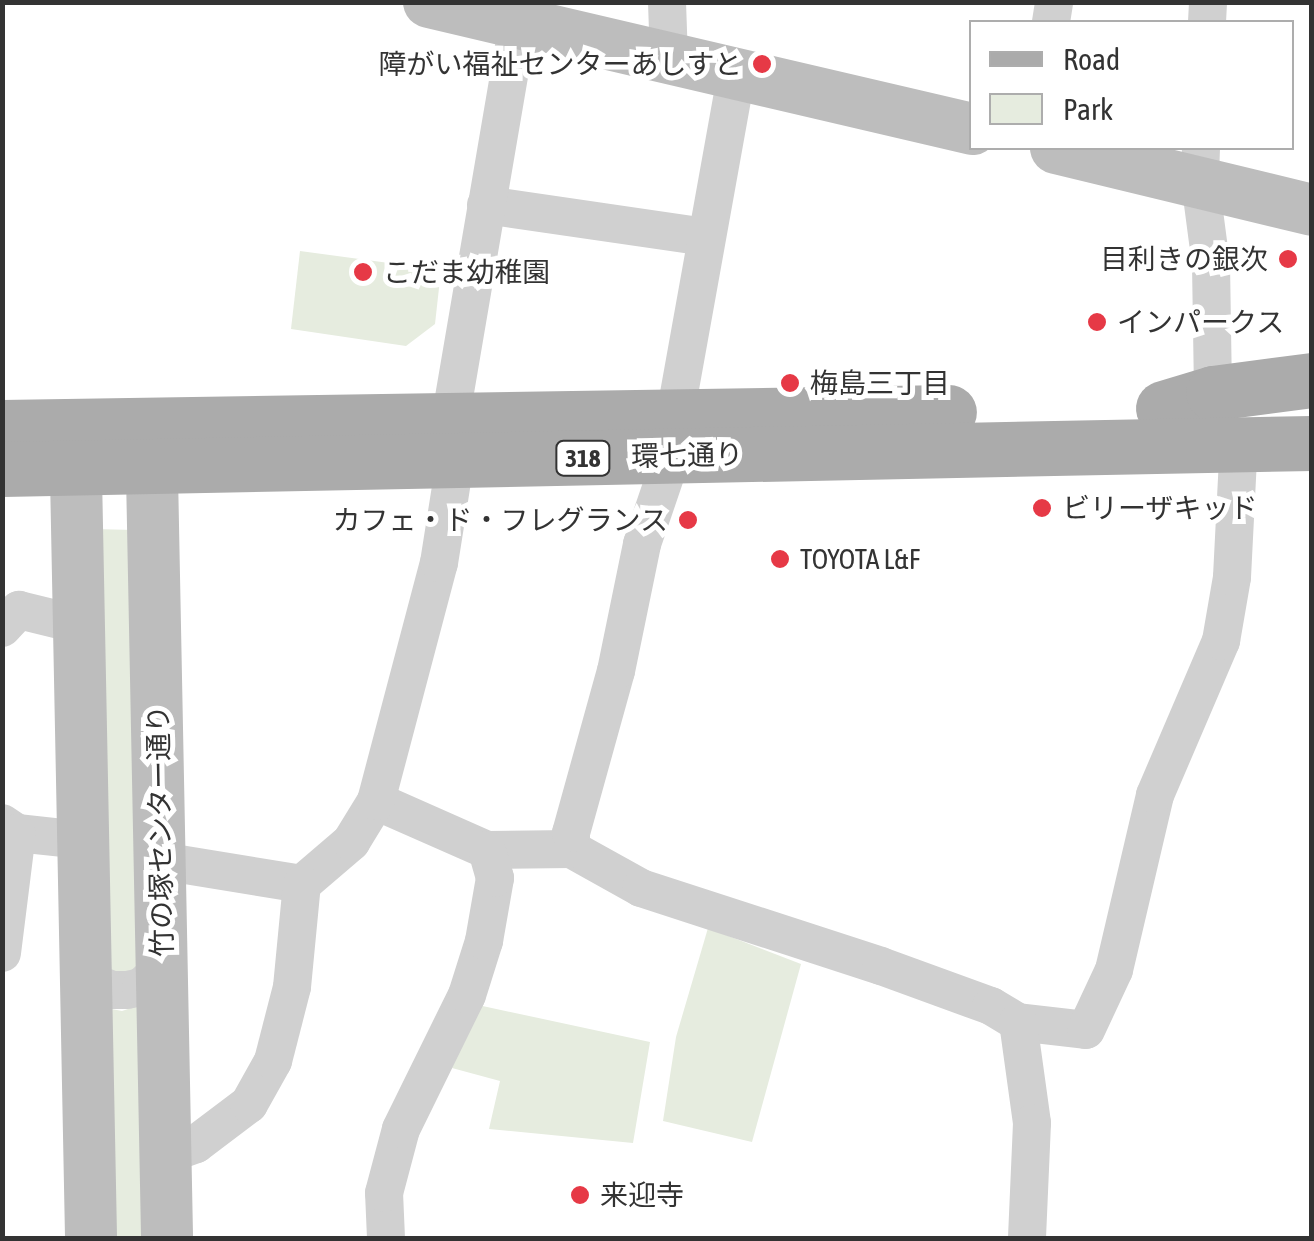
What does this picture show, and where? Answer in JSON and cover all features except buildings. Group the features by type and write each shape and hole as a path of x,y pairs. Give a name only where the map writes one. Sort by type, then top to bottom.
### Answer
{"main road":[{"path":"1180,415 1312,380"},
{"name":"環七通り","path":"2,427 75,446 453,441 674,436 1312,407"},
{"path":"1180,415 1238,460 1312,468"},
{"name":"環七通り","path":"1180,415 1312,443"},
{"name":"環七通り","path":"2,468 75,446"}],"street":[{"path":"428,2 969,128"},
{"path":"667,2 669,60"},
{"path":"166,1155 196,1144 249,1104 273,1061 292,987 302,884 351,842 376,801 439,563 486,204 518,24"},
{"path":"571,850 570,833 616,671 642,544 674,436 736,76"},
{"path":"1074,150 1200,164 1312,210"},
{"path":"1180,415 1211,264 1200,164"},
{"path":"486,204 706,237"},
{"name":"竹の塚センター通り","path":"152,445 167,1238"},
{"path":"75,446 91,1238"},
{"path":"376,801 487,850 571,850 640,888 881,966 991,1006 1018,1022 1086,1030 1114,970 1156,795 1221,642 1232,577 1238,460"},
{"path":"2,628 18,610 80,625"},
{"path":"2,953 10,828 81,840"},
{"path":"386,1238 384,1193 401,1129 467,994 484,941 494,878 487,850"},
{"path":"161,861 302,884"},
{"path":"85,979 112,990 127,990 141,987 163,967"},
{"path":"1018,1022 1032,1123 1027,1238"}],"green space":[{"path":"300,251 441,270 435,324 406,346 291,329"},
{"path":"92,529 135,530 146,951 133,972 123,975 94,964"},
{"path":"708,928 801,964 752,1142 663,1121 676,1037"},
{"path":"146,1003 152,1238 99,1238 101,1007 122,1011"},
{"path":"478,1005 650,1042 633,1143 489,1129 500,1081 452,1068"}],"place":[{"name":"障がい福祉センターあしすと","path":"762,64"},
{"name":"目利きの銀次","path":"1288,259"},
{"name":"こだま幼稚園","path":"363,272"},
{"name":"インパークス","path":"1097,322"},
{"name":"梅島三丁目","path":"790,383"},
{"name":"ビリーザキッド","path":"1042,508"},
{"name":"カフェ・ド・フレグランス","path":"688,520"},
{"name":"TOYOTA L&F","path":"780,559"},
{"name":"来迎寺","path":"580,1195"}]}
